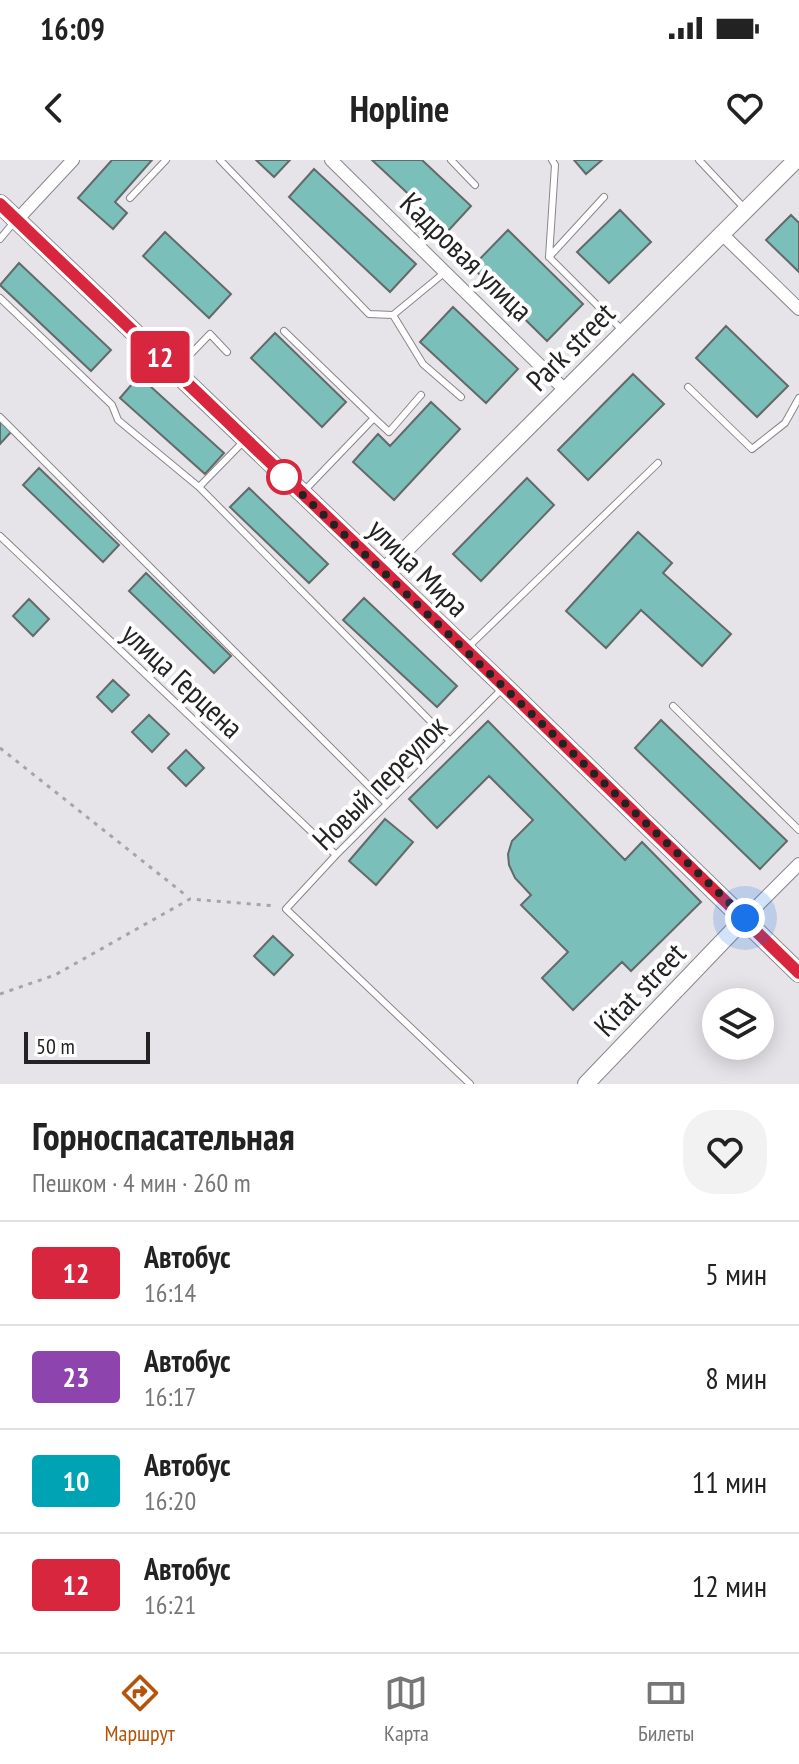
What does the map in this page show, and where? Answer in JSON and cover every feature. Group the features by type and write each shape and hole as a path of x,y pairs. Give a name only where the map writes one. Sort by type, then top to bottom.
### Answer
{"main road":[{"name":"улица Мира","path":"0,204 799,973"}],"street":[{"path":"17,220 73,160"},
{"name":"Кадровая улица","path":"331,160 565,390"},
{"name":"Park street","path":"383,572 796,160"},
{"path":"722,234 799,309"},
{"name":"Kitat street","path":"586,1084 799,864"}],"lane":[{"path":"130,198 166,160"},
{"path":"220,160 369,314 393,315 446,272"},
{"path":"451,160 475,185"},
{"path":"552,160 555,165 549,257 624,332"},
{"path":"699,160 746,210"},
{"path":"549,257 604,197"},
{"path":"0,239 17,220"},
{"path":"0,298 112,405 118,420 199,487 450,741"},
{"path":"393,315 423,364 461,397"},
{"path":"284,331 389,432 421,395"},
{"path":"174,371 210,334 227,352"},
{"path":"688,387 752,449 785,423 799,398"},
{"path":"0,417 387,804"},
{"path":"302,494 374,418"},
{"path":"199,487 245,439"},
{"path":"465,649 658,463"},
{"name":"улица Герцена","path":"0,536 336,855"},
{"name":"Новый переулок","path":"287,908 505,687"},
{"path":"673,706 799,830"},
{"path":"287,908 470,1084"}],"path":[{"path":"0,748 190,899 287,908"},
{"path":"0,994 55,975 190,899"}],"building":[{"path":"112,160 152,160 115,202 127,213 113,229 78,198"},
{"path":"256,160 290,160 274,177"},
{"path":"372,160 422,160 471,206 448,231"},
{"path":"574,160 602,160 586,174"},
{"path":"314,169 416,264 390,292 289,197"},
{"path":"620,210 651,242 609,283 577,252"},
{"path":"791,215 799,223 799,272 766,240"},
{"path":"508,230 583,304 547,341 472,267"},
{"path":"165,232 231,294 209,318 143,256"},
{"path":"19,263 111,350 91,371 0,285"},
{"path":"453,307 518,369 486,403 420,342"},
{"path":"726,326 788,386 757,417 696,358"},
{"path":"275,333 346,402 322,427 251,358"},
{"path":"633,374 664,404 588,480 558,450"},
{"path":"139,376 224,453 205,474 120,398"},
{"path":"431,402 460,429 394,500 353,462 378,434 390,446"},
{"path":"0,421 11,432 0,444"},
{"path":"39,468 119,545 103,562 23,485"},
{"path":"527,478 554,505 481,581 453,554"},
{"path":"249,488 328,564 309,583 230,507"},
{"path":"638,532 672,563 663,573 731,634 702,666 641,610 606,648 566,611"},
{"path":"146,573 231,656 214,673 129,591"},
{"path":"364,598 457,686 437,707 343,620"},
{"path":"29,599 49,619 33,636 13,616"},
{"path":"113,680 129,695 112,712 97,697"},
{"path":"149,715 169,734 152,752 132,732"},
{"path":"661,720 787,841 760,869 635,748"},
{"path":"488,721 625,860 642,842 701,902 631,971 622,962 573,1010 542,978 568,952 521,905 531,895 515,878 509,865 512,841 533,820 489,776 437,828 409,799"},
{"path":"186,750 204,768 186,786 168,768"},
{"path":"385,819 413,842 376,885 349,861"},
{"path":"273,936 293,955 274,975 254,956"}],"bus line":[{"name":"12","path":"0,204 799,973"}],"route":[{"path":"284,477 745,918"}]}
